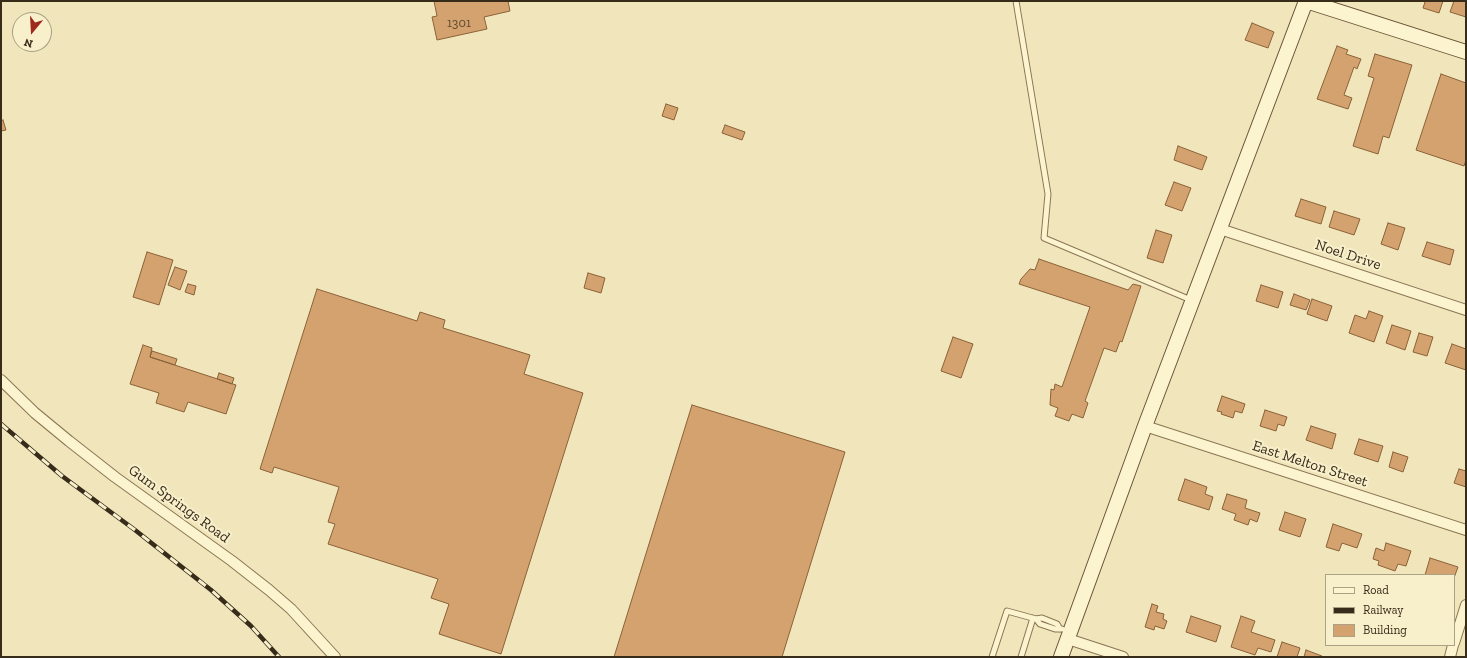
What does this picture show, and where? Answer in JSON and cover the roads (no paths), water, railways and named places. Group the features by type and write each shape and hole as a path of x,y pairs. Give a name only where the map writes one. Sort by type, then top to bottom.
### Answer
{"street":[{"path":"1061,657 1066,633 1306,1 1466,52"},
{"name":"Noel Drive","path":"1220,229 1466,310"},
{"name":"Gum Springs Road","path":"1,380 55,430 114,476 232,561 269,590 296,614 335,657"},
{"name":"East Melton Street","path":"1145,426 1466,530"},
{"path":"1455,641 1466,604"},
{"path":"1066,633 1123,657"},
{"path":"1450,657 1453,646"}],"lane":[{"path":"1016,1 1048,194 1044,238 1193,301"},
{"path":"992,657 1007,611 1034,619 1040,624 1066,633"},
{"path":"1021,657 1034,619"}],"railway":[{"path":"1,424 62,476 135,530 211,590 251,626 279,657"}]}
